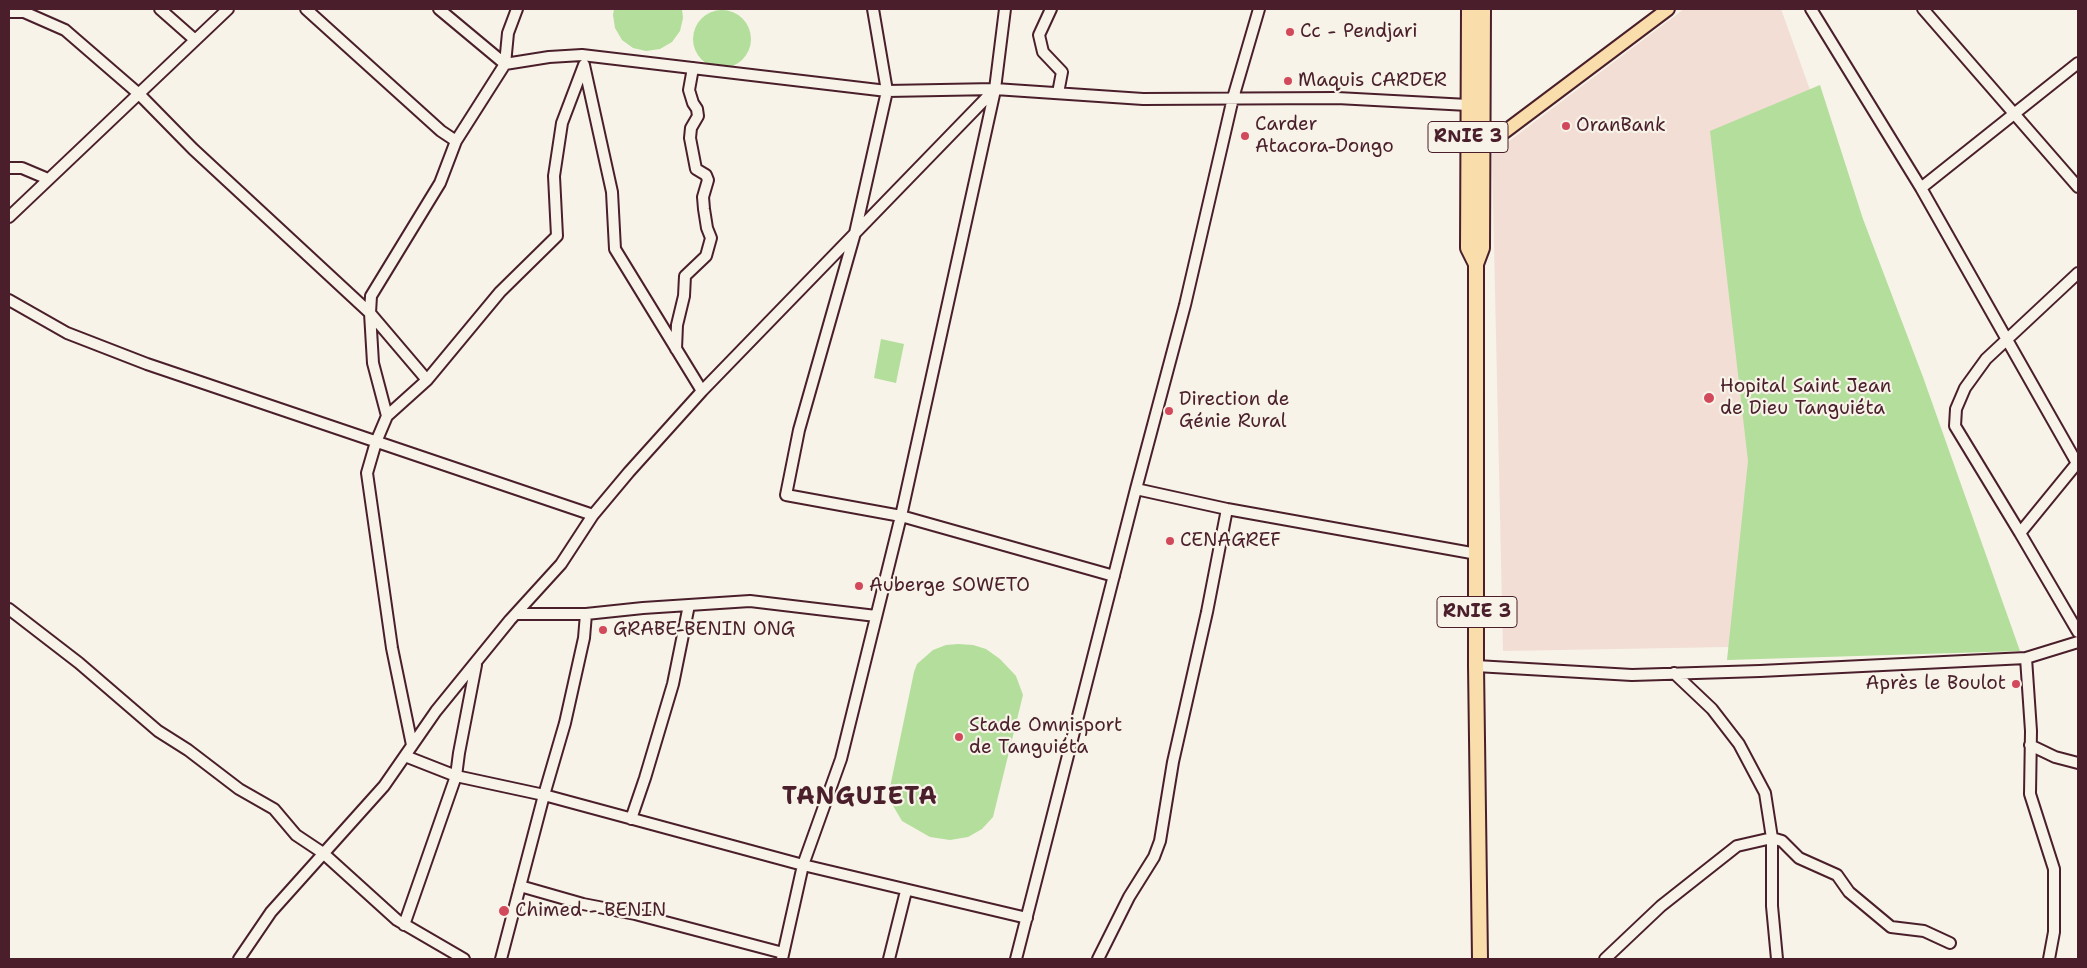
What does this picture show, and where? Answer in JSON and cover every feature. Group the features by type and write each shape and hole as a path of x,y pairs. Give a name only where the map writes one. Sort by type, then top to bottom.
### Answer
{"highway":[{"name":"RNIE 3","path":"1469,9 1468,248 1476,264"},
{"name":"RNIE 3","path":"1480,959 1476,666 1476,264 1482,248 1483,9"}],"main road":[{"path":"1468,146 1482,148 1668,9"}],"street":[{"path":"160,9 194,39"},
{"path":"9,216 139,94 194,39 228,9"},
{"path":"306,9 441,131 456,141"},
{"path":"439,9 506,64 549,57 692,68 887,91 995,89 1143,99 1337,98 1468,105"},
{"path":"387,416 373,363 371,296 440,183 456,141 506,64 508,33 517,9"},
{"path":"873,9 887,91 855,232 799,430 786,495 901,516 1114,576"},
{"path":"520,886 584,904 635,914 782,956 803,865 842,760 901,516 995,89 1005,9"},
{"path":"1051,9 1039,35 1043,52 1062,72 1058,93"},
{"path":"1016,959 1136,489 1186,305 1233,98 1259,9"},
{"path":"1812,9 1921,188 2078,463 2020,533"},
{"path":"1923,9 2078,187"},
{"path":"9,12 24,12 65,30 139,94 192,149 370,312 427,380"},
{"path":"583,60 612,192 615,249 702,390"},
{"path":"412,745 392,648 367,473 376,442 387,416 427,380 500,292 557,236 554,176 562,123 583,60"},
{"path":"1921,188 2078,63"},
{"path":"676,349 677,325 684,296 685,276 706,256 711,238 707,228 703,197 708,180 706,175 696,169 690,138 691,128 698,116 689,90 692,68"},
{"path":"240,959 271,912 384,786 436,711 516,614 561,564 593,515 702,390 995,89"},
{"path":"9,168 22,168 48,179"},
{"path":"2078,273 1986,359 1965,388 1956,410 1956,426 2078,632"},
{"path":"9,300 67,333 147,364 593,515"},
{"path":"1136,489 1227,509 1477,554"},
{"path":"1098,959 1129,897 1154,857 1160,841 1173,762 1207,612 1227,509"},
{"path":"516,614 586,614 750,601 876,616"},
{"path":"631,819 673,684 688,606"},
{"path":"9,608 80,663 158,731 188,750 239,789 274,809 296,835 323,853 397,920 464,959"},
{"path":"501,959 565,723 584,638 586,614"},
{"path":"1476,666 1632,675 2026,658 2078,642"},
{"path":"2026,658 2030,794 2054,869 2054,932 2050,959"},
{"path":"404,925 456,776 458,753 477,661"},
{"path":"1674,673 1712,709 1738,744 1765,793 1772,838 1772,906 1777,959"},
{"path":"2030,745 2055,756 2078,763"},
{"path":"405,756 456,776 544,796 906,891 1026,918"},
{"path":"1604,959 1660,906 1736,846 1772,838 1782,841 1799,858 1837,875 1849,892 1891,927 1924,931 1950,943"},
{"path":"890,959 906,891"}],"shaded area":[{"name":"Hopital Saint Jean de Dieu Tanguiéta","path":"1684,9 1781,9 2008,642 1503,651 1492,154"}],"green space":[{"path":"614,9 682,9 683,18 680,31 672,42 660,49 646,51 633,48 622,40 615,28"},
{"path":"716,10 728,10 743,18 751,33 751,45 743,60 728,68 716,68 701,60 693,45 693,33 701,18"},
{"path":"1820,85 1863,219 1923,377 2020,651 1727,660 1748,461 1710,131"},
{"path":"881,339 904,344 896,383 874,378"},
{"path":"946,645 973,645 986,649 1000,659 1016,676 1023,695 993,817 982,829 968,837 950,840 930,837 902,821 892,804 889,792 917,664 933,650"}],"place":[{"name":"Cc - Pendjari","path":"1290,32"},
{"name":"Maquis CARDER","path":"1288,81"},
{"name":"OranBank","path":"1566,126"},
{"name":"Carder Atacora-Dongo","path":"1245,136"},
{"name":"Hopital Saint Jean de Dieu Tanguiéta","path":"1709,398"},
{"name":"Direction de Génie Rural","path":"1169,411"},
{"name":"CENAGREF","path":"1170,541"},
{"name":"Auberge SOWETO","path":"859,586"},
{"name":"GRABE-BENIN ONG","path":"603,630"},
{"name":"Après le Boulot","path":"2016,684"},
{"name":"Stade Omnisport de Tanguiéta","path":"959,737"},
{"name":"Chimed - BENIN","path":"504,911"}],"district":[{"name":"TANGUIETA","path":"860,798"}]}
